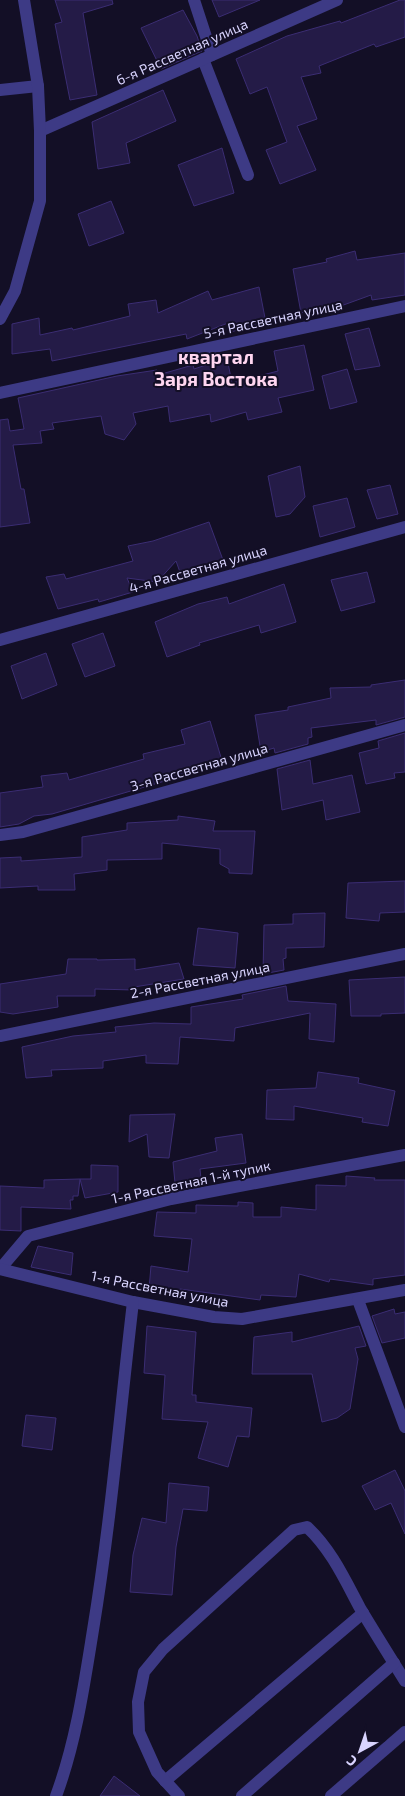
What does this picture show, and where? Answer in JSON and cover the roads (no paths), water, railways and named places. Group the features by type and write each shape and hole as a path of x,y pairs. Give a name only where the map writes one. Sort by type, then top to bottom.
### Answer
{"street":[{"path":"0,319 15,291 40,201 38,86 24,0"},
{"path":"194,0 208,57 248,175"},
{"name":"6-я Рассветная улица","path":"40,131 337,0"},
{"path":"0,90 38,86"},
{"path":"0,291 15,291"},
{"name":"5-я Рассветная улица","path":"0,393 405,306"},
{"name":"4-я Рассветная улица","path":"0,640 405,527"},
{"name":"3-я Рассветная улица","path":"0,835 23,832 405,725"},
{"name":"2-я Рассветная улица","path":"0,1036 405,954"},
{"name":"1-я Рассветная 1-й тупик","path":"0,1269 28,1236 171,1199 405,1155"},
{"name":"1-я Рассветная улица","path":"0,1269 133,1302 214,1317 242,1319 358,1300 405,1290"},
{"path":"358,1300 405,1427"},
{"path":"56,1796 66,1768 82,1699 100,1591 133,1302"},
{"path":"179,1796 157,1772 139,1732 138,1702 144,1672 163,1649 294,1530 307,1527 317,1537 333,1560 405,1681"},
{"path":"166,1781 363,1613"},
{"path":"242,1796 394,1664"},
{"path":"331,1796 405,1732"}],"district":[{"name":"квартал Заря Востока","path":"216,368"}]}
